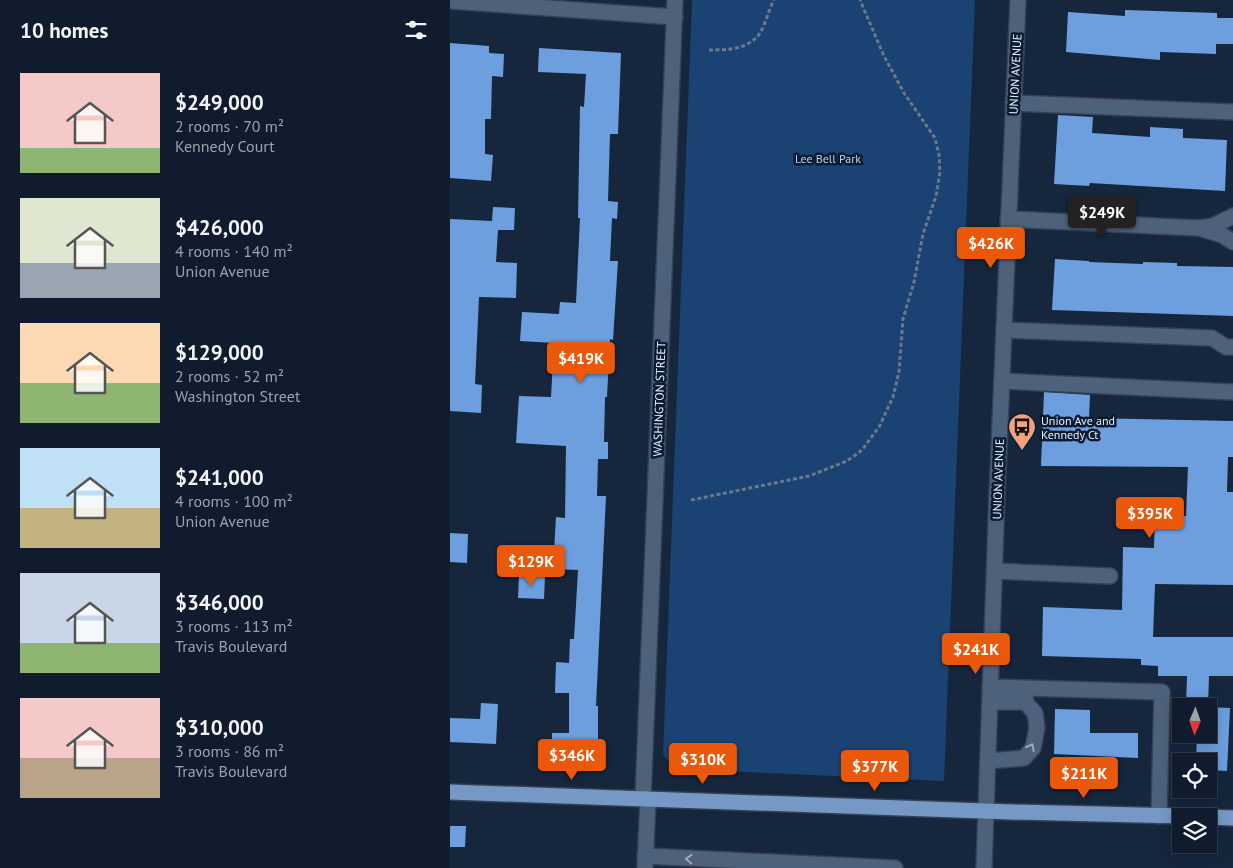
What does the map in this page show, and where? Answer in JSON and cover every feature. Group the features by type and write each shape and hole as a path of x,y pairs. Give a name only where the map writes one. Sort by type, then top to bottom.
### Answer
{"main road":[{"path":"450,792 1172,816"},
{"path":"1217,817 1233,818"}],"street":[{"name":"WASHINGTON STREET","path":"645,862 675,0"},
{"name":"UNION AVENUE","path":"984,868 994,571 1018,0"},
{"path":"450,1 675,17"},
{"path":"1014,103 1233,112"},
{"path":"1008,219 1198,228 1213,226 1233,216"},
{"path":"1198,228 1222,235 1233,242"},
{"path":"1004,330 1212,338 1226,347 1233,347"},
{"path":"1002,381 1233,392"},
{"path":"994,571 1110,576"},
{"path":"990,695 1025,696 1162,692 1159,816"},
{"path":"988,761 1024,758 1032,748 1037,728 1035,713 1025,696"},
{"path":"645,862 895,868"}],"path":[{"path":"709,50 732,50 749,43 760,33 774,0"},
{"path":"690,500 809,476 847,461 862,450 879,427 893,397 899,372 903,319 914,282 922,234 936,196 940,172 939,154 935,138 904,93 884,56 860,0"}],"green space":[{"name":"Lee Bell Park","path":"692,0 975,0 944,781 680,769 672,766 663,754"}],"building":[{"path":"1125,10 1217,13 1217,18 1233,18 1233,44 1216,44 1216,54 1160,52 1160,60 1066,52 1068,12 1125,16"},
{"path":"450,43 489,46 489,53 504,54 503,77 492,76 491,119 485,119 485,154 493,155 491,181 450,178"},
{"path":"539,48 621,53 618,134 610,134 608,201 618,202 617,219 612,218 610,261 618,261 613,340 610,339 607,397 605,397 604,442 608,442 608,459 598,459 597,496 606,496 596,706 598,706 598,749 552,748 552,733 569,733 569,693 555,693 556,662 569,663 570,639 574,639 578,570 553,569 556,517 565,518 566,446 516,443 519,396 551,397 554,343 520,341 522,312 559,314 560,302 576,303 580,218 578,218 580,106 584,107 586,74 538,72"},
{"path":"1058,115 1093,117 1092,133 1150,137 1150,127 1183,129 1183,138 1227,140 1225,191 1090,183 1089,186 1054,184"},
{"path":"493,207 515,208 514,230 498,230 496,262 517,263 516,298 479,297 475,384 482,385 481,413 450,411 450,219 492,221"},
{"path":"1055,259 1143,264 1143,262 1177,263 1177,266 1233,267 1233,316 1052,310"},
{"path":"1044,392 1090,395 1089,418 1233,421 1233,457 1228,457 1227,492 1233,492 1233,585 1155,584 1153,637 1233,637 1233,676 1209,676 1208,698 1186,698 1187,676 1158,676 1158,666 1141,665 1141,659 1042,656 1043,607 1122,610 1123,547 1154,548 1155,515 1186,516 1188,467 1041,466"},
{"path":"450,533 468,534 467,563 450,562"},
{"path":"519,575 545,576 544,599 518,598"},
{"path":"481,703 498,704 496,744 450,742 450,718 480,719"},
{"path":"1218,707 1230,708 1227,771 1217,770 1217,753 1196,753 1197,743 1218,742"},
{"path":"1055,709 1090,710 1090,733 1138,733 1138,758 1054,754"},
{"path":"450,826 466,826 465,847 450,847"}],"place":[{"name":"Union Ave and Kennedy Ct","path":"1022,451"}]}
